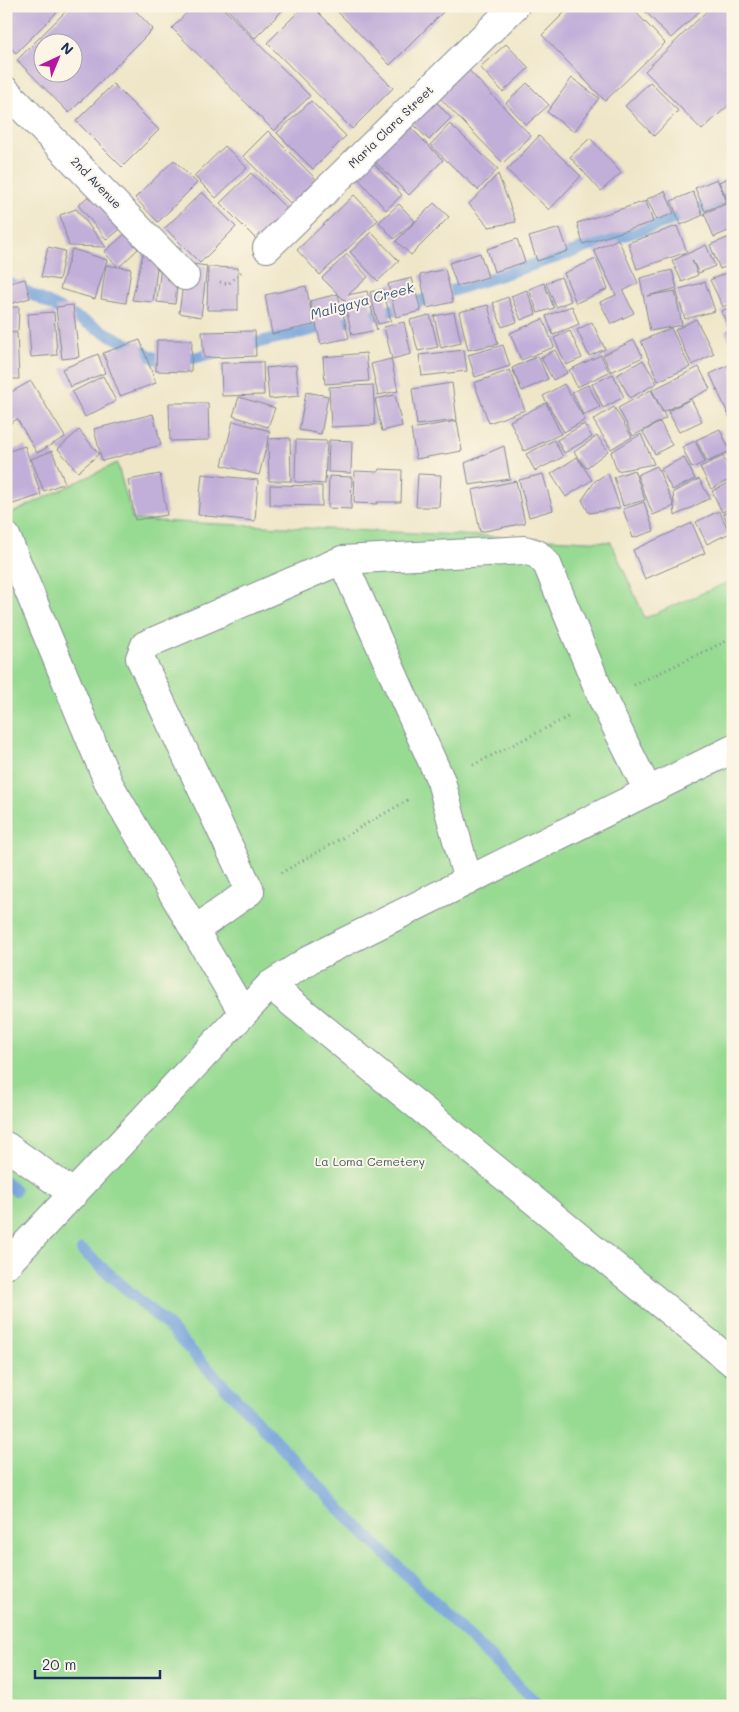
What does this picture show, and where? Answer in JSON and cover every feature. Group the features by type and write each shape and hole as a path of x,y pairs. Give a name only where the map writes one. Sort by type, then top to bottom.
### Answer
{"street":[{"name":"Maria Clara Street","path":"267,248 515,6"},
{"name":"2nd Avenue","path":"6,91 185,276"},
{"path":"6,536 110,784 243,1013"},
{"path":"195,930 250,891 140,658 145,645 342,560 524,550 537,554 547,564 603,700 648,791"},
{"path":"342,560 442,781 468,880"},
{"path":"6,1265 270,986 312,958 733,749"},
{"path":"270,986 733,1363"},
{"path":"6,1146 74,1194"}],"path":[{"path":"185,276 228,284 267,248"},
{"path":"250,891 442,781 603,700 733,638"}],"green space":[{"name":"La Loma Cemetery","path":"117,463 133,520 611,542 645,618 733,580 733,1706 6,1706 6,516"}],"building":[{"path":"6,6 63,6 37,32 32,32 32,37 16,53 6,43"},
{"path":"71,6 131,6 153,29 69,113 39,82 82,82 82,32 45,32"},
{"path":"193,6 221,6 310,96 274,131 172,28"},
{"path":"224,6 287,6 255,38"},
{"path":"304,6 312,6 393,88 352,129 267,43"},
{"path":"332,6 449,6 390,65"},
{"path":"571,6 630,6 665,43 605,101 542,35"},
{"path":"640,6 705,6 671,38"},
{"path":"712,6 733,6 733,101 702,130 645,71"},
{"path":"506,44 529,68 503,92 480,67"},
{"path":"32,45 32,75 17,60"},
{"path":"461,62 531,136 503,163 432,90"},
{"path":"572,78 599,98 574,132 547,112"},
{"path":"650,82 678,111 654,136 625,106"},
{"path":"527,83 549,105 526,125 506,103"},
{"path":"113,84 159,130 122,167 76,121"},
{"path":"429,94 451,118 429,140 406,117"},
{"path":"311,101 346,136 313,169 277,133"},
{"path":"401,118 443,160 409,195 367,154"},
{"path":"450,124 498,169 478,190 430,145"},
{"path":"268,131 319,182 294,207 243,156"},
{"path":"539,136 581,176 549,210 507,170"},
{"path":"590,138 621,173 601,191 570,157"},
{"path":"225,146 247,168 216,198 194,176"},
{"path":"174,160 197,183 158,222 135,198"},
{"path":"372,161 402,195 386,210 356,176"},
{"path":"251,173 292,214 261,244 220,203"},
{"path":"498,174 516,222 489,227 469,204"},
{"path":"733,176 733,204 730,205 719,182"},
{"path":"717,179 727,202 705,211 695,188"},
{"path":"95,191 124,226 107,240 78,205"},
{"path":"665,191 674,213 657,220 647,199"},
{"path":"202,192 236,227 200,263 165,228"},
{"path":"693,192 703,215 681,225 671,201"},
{"path":"354,195 378,220 320,275 297,250"},
{"path":"646,201 653,222 583,244 577,223"},
{"path":"434,203 449,217 411,255 396,241"},
{"path":"399,204 415,221 394,239 379,222"},
{"path":"726,204 733,220 733,229 714,237 704,213"},
{"path":"76,209 106,247 69,246 60,215"},
{"path":"677,226 687,252 637,269 628,243"},
{"path":"560,228 568,251 537,261 529,237"},
{"path":"371,232 399,261 378,281 350,252"},
{"path":"125,234 138,249 119,267 131,269 126,303 101,299 106,265 118,267 104,252"},
{"path":"732,236 733,264 720,269 710,245"},
{"path":"517,239 525,262 494,272 487,249"},
{"path":"618,239 638,283 623,291 634,313 611,324 600,302 616,295 594,250"},
{"path":"145,245 158,258 153,302 132,300"},
{"path":"163,245 181,247 175,304 157,302"},
{"path":"706,245 715,266 699,273 692,260 698,275 682,282 672,261"},
{"path":"48,247 65,251 59,280 41,277"},
{"path":"72,249 107,260 95,299 60,289"},
{"path":"480,253 488,277 457,286 449,263"},
{"path":"347,254 368,277 348,295 367,291 377,330 352,335 344,300 322,278"},
{"path":"596,259 608,289 576,303 564,273"},
{"path":"186,263 207,266 201,317 179,313"},
{"path":"208,267 238,268 238,310 207,310"},
{"path":"445,269 453,302 427,308 420,275"},
{"path":"672,270 677,288 647,296 675,291 682,325 650,331 640,278"},
{"path":"733,270 733,302 723,307 710,280"},
{"path":"561,277 571,301 556,307 546,283"},
{"path":"412,278 421,311 396,317 388,284"},
{"path":"25,279 30,298 10,304 6,284"},
{"path":"705,282 715,311 685,319 676,290"},
{"path":"544,283 554,308 538,313 529,289"},
{"path":"306,286 314,325 272,334 265,295"},
{"path":"383,289 391,321 378,324 370,292"},
{"path":"527,290 536,314 521,320 511,296"},
{"path":"338,294 349,338 321,344 310,301"},
{"path":"508,297 517,322 502,327 493,303"},
{"path":"73,305 79,357 62,359 56,307"},
{"path":"488,305 498,344 468,350 459,312"},
{"path":"572,306 579,324 553,335 546,316"},
{"path":"733,306 733,324 728,326 721,311"},
{"path":"6,307 19,307 18,331 6,331"},
{"path":"54,312 57,355 31,357 28,314"},
{"path":"454,312 461,343 441,348 434,316"},
{"path":"430,315 438,347 418,351 410,320"},
{"path":"543,319 554,347 521,360 510,333"},
{"path":"696,319 714,354 692,365 675,330"},
{"path":"404,322 411,354 392,359 384,327"},
{"path":"592,322 605,349 589,356 577,330"},
{"path":"671,328 690,367 658,381 641,341"},
{"path":"733,328 733,349 725,331"},
{"path":"255,331 256,356 204,358 202,332"},
{"path":"570,331 582,358 566,365 554,338"},
{"path":"6,333 17,333 19,379 6,379"},
{"path":"140,340 156,383 120,396 103,353"},
{"path":"157,340 192,340 191,372 156,371"},
{"path":"634,340 643,357 611,372 603,355"},
{"path":"503,345 510,366 475,377 468,355"},
{"path":"464,350 467,371 422,376 419,355"},
{"path":"555,350 567,373 553,380 541,358"},
{"path":"366,353 369,381 325,384 323,357"},
{"path":"98,354 105,373 70,387 62,369"},
{"path":"601,355 609,372 577,387 569,370"},
{"path":"538,356 548,379 522,391 512,368"},
{"path":"391,359 398,391 378,395 371,364"},
{"path":"643,360 657,383 630,398 617,375"},
{"path":"263,362 264,395 222,396 221,363"},
{"path":"733,363 733,425 710,374"},
{"path":"296,365 299,396 269,399 266,368"},
{"path":"699,367 710,389 663,412 652,390"},
{"path":"510,370 525,410 489,423 474,383"},
{"path":"613,374 624,397 603,408 592,384"},
{"path":"103,376 116,401 85,417 72,392"},
{"path":"31,381 65,437 37,453 17,419 6,426 6,395"},
{"path":"452,383 457,420 417,425 412,389"},
{"path":"564,384 585,420 564,432 543,396"},
{"path":"373,385 375,425 331,427 329,387"},
{"path":"588,385 600,407 583,415 572,392"},
{"path":"651,390 666,418 633,436 618,408"},
{"path":"306,392 328,396 321,434 299,430"},
{"path":"395,395 402,426 382,431 375,399"},
{"path":"239,397 275,408 268,427 233,416"},
{"path":"691,399 702,421 679,432 668,411"},
{"path":"169,403 208,403 209,440 170,441"},
{"path":"546,403 561,434 524,451 510,421"},
{"path":"614,407 632,437 611,449 593,420"},
{"path":"153,414 161,445 102,461 94,429"},
{"path":"233,421 270,431 268,439 290,438 291,481 269,481 268,440 259,475 222,465"},
{"path":"457,421 462,451 416,459 411,429"},
{"path":"660,422 672,445 655,454 643,432"},
{"path":"584,424 592,437 564,453 557,440"},
{"path":"720,429 730,451 707,462 696,440"},
{"path":"79,430 99,454 78,472 58,449"},
{"path":"641,434 654,464 617,471 611,452"},
{"path":"597,436 608,451 586,468 574,452"},
{"path":"296,440 327,441 325,484 295,482"},
{"path":"329,440 352,441 351,473 328,472"},
{"path":"554,440 563,457 535,471 526,454"},
{"path":"695,441 705,462 692,468 682,447"},
{"path":"25,446 41,495 10,505 6,495 6,452"},
{"path":"504,446 510,479 469,485 465,463"},
{"path":"52,451 65,483 44,491 31,459"},
{"path":"723,456 733,478 711,489 700,467"},
{"path":"577,457 592,480 566,497 551,474"},
{"path":"684,457 695,479 672,490 661,469"},
{"path":"657,466 674,506 653,515 637,475"},
{"path":"379,469 402,470 401,502 354,503 355,471 378,472"},
{"path":"634,470 645,500 623,506 614,477"},
{"path":"608,473 620,508 589,513 582,500 595,481"},
{"path":"160,474 167,515 135,520 128,480"},
{"path":"202,474 258,480 255,521 198,515"},
{"path":"418,474 441,475 439,507 416,507"},
{"path":"543,474 553,510 529,517 519,480"},
{"path":"329,476 352,477 351,509 328,508"},
{"path":"699,479 710,498 675,516 673,492"},
{"path":"516,481 525,523 480,532 472,490"},
{"path":"733,481 733,507 722,512 712,491"},
{"path":"270,485 322,486 322,506 270,505"},
{"path":"644,502 654,531 633,538 623,509"},
{"path":"733,509 733,532 723,514"},
{"path":"719,511 730,533 707,544 696,522"},
{"path":"692,523 705,553 645,579 633,550"}],"waterway":[{"name":"Maligaya Creek","path":"239,347 383,313 668,221 733,195"},
{"name":"Maligaya Creek","path":"6,281 166,364 219,352"},
{"path":"6,1182 15,1190"},
{"path":"82,1250 166,1324 337,1506 539,1706"}]}
